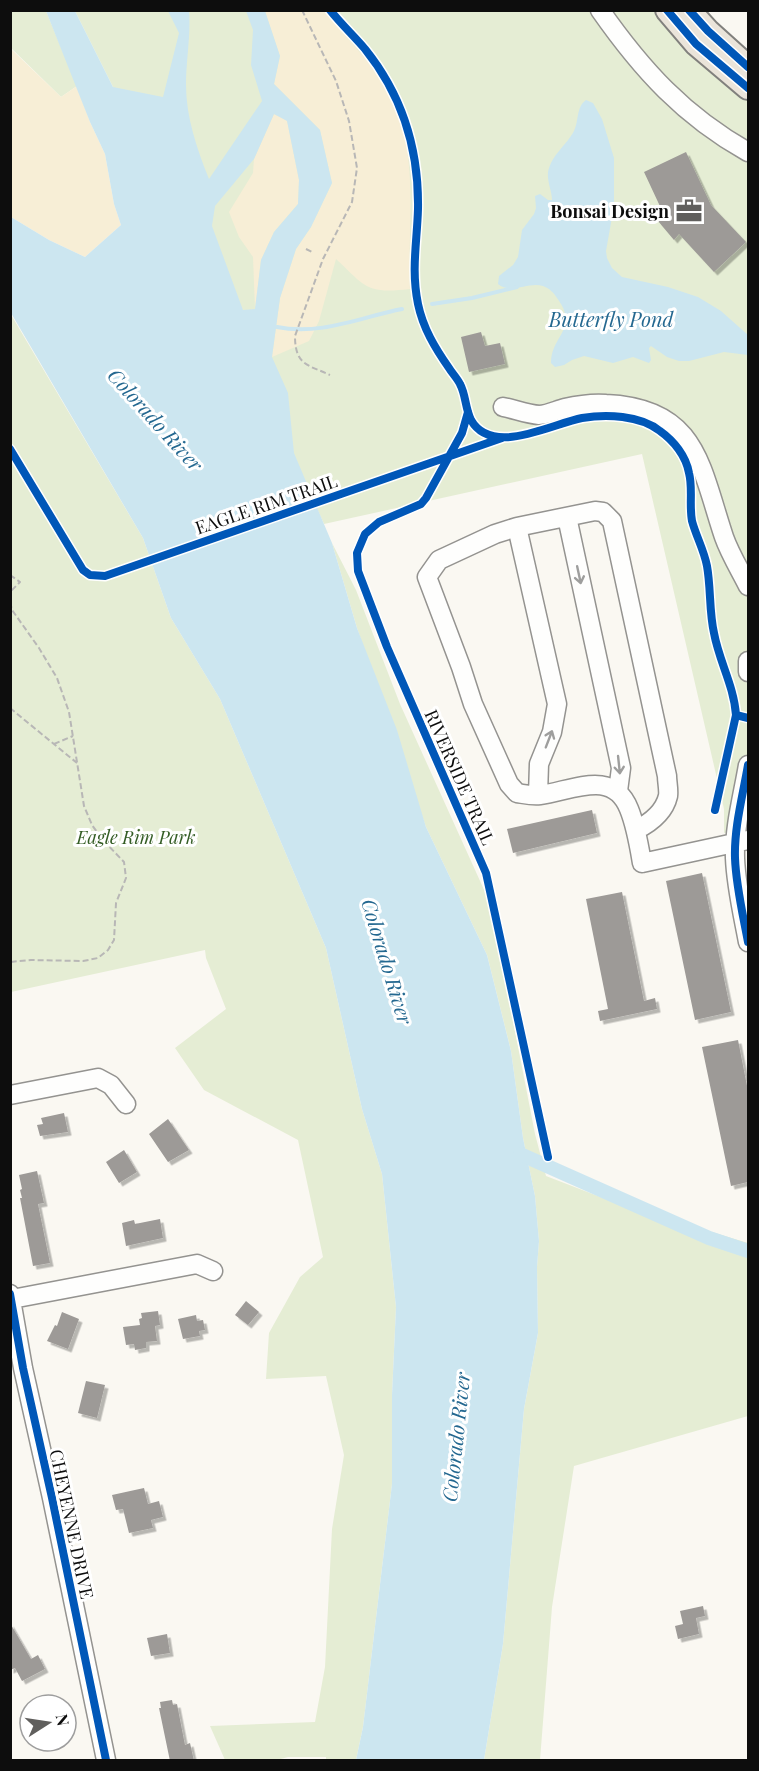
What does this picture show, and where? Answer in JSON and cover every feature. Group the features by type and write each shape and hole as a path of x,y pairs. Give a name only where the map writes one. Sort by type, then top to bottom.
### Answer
{"main road":[{"path":"667,10 696,44 748,88"},
{"path":"689,10 715,38 748,67"}],"street":[{"path":"600,10 629,52 672,98 704,123 748,152"},
{"path":"503,407 540,415 569,407 599,403 621,404 645,409 664,418 681,432 696,453 725,540 748,586"},
{"path":"636,830 649,824 661,811 668,795 667,776 612,521 603,512 595,511 517,527 440,560 427,577 462,667 473,704 509,784 516,794 538,795 590,785 606,785 618,791 629,807 642,863 742,841"},
{"path":"567,518 621,768 618,791"},
{"path":"517,527 557,704 552,732 538,764 538,795"},
{"path":"748,661 748,672"},
{"path":"748,765 742,841 735,859 748,942"},
{"path":"10,1095 98,1078 111,1085 126,1104"},
{"path":"11,1297 197,1264 213,1271"},
{"name":"CHEYENNE DRIVE","path":"11,1297 16,1370 52,1498 106,1761"}],"path":[{"path":"302,10 336,81 349,121 357,168 352,202 323,259 295,336 295,345 301,360 312,369 330,375"},
{"path":"306,249 312,252"},
{"path":"10,575 20,582 10,592"},
{"path":"10,602 12,610 57,678 69,712 84,806 92,825 124,862 126,878 116,903 114,940 108,950 98,958 83,961 10,962"},
{"path":"10,708 76,764"},
{"path":"54,744 73,736"}],"green space":[{"path":"10,11 46,11 77,86 61,97 11,48"},
{"path":"75,11 659,11 748,93 748,828 724,833 724,809 642,454 324,524 158,152 113,87"},
{"name":"Eagle Rim Park","path":"10,313 143,538 171,618 220,699 326,948 362,1109 382,1174 396,1307 392,1395 392,1484 363,1727 356,1760 288,1757 277,1760 225,1760 210,1726 315,1722 325,1667 332,1529 344,1455 326,1376 266,1379 269,1333 300,1277 323,1257 298,1140 204,1090 175,1048 226,1009 205,950 11,992"},
{"path":"332,543 356,590 400,704 490,903 535,1134 546,1176 616,1203 748,1243 748,1416 574,1466 552,1607 540,1760 484,1760 503,1644 524,1409 538,1333 539,1241 535,1196 523,1138 511,1051 487,955 426,827 357,628"}],"sand":[{"path":"265,11 324,11 362,54 386,89 401,124 407,147 410,194 410,289 375,289 361,282 336,259 319,321 309,341 272,357 280,298 296,249 311,227 332,183 320,130 274,84 280,56"},
{"path":"10,48 61,97 77,86 105,154 114,204 121,225 85,257 49,240 11,217"},
{"path":"274,114 287,120 299,180 298,204 274,232 261,260 255,309 253,257 239,237 229,212 253,173 254,159"}],"water":[{"name":"Colorado River","path":"46,11 75,11 113,87 163,97 179,33 168,11 189,11 186,97 196,145 209,179 262,101 251,65 253,30 246,11 265,11 280,56 274,84 320,130 332,183 311,227 296,249 280,298 272,357 288,393 294,453 332,543 357,628 397,730 426,827 487,955 511,1051 523,1138 535,1196 539,1241 538,1333 524,1409 503,1644 484,1760 356,1760 363,1727 392,1484 392,1395 396,1307 382,1174 362,1109 326,948 220,699 171,618 143,538 11,313 11,217 49,240 85,257 121,225 114,204 105,154","holes":["274,114 287,121 299,180 298,204 274,232 261,260 255,309 243,310 212,226 215,206 254,159"]},
{"name":"Butterfly Pond","path":"586,100 593,103 602,119 614,158 614,206 606,251 612,268 622,277 668,287 698,297 721,311 748,335 748,355 724,352 689,361 679,361 667,357 651,346 649,363 633,357 613,363 584,356 555,367 551,363 552,353 563,332 566,317 556,296 543,286 509,288 498,284 499,276 513,265 518,257 522,230 536,208 535,196 540,194 552,200 548,176 550,166 574,131 579,110"}],"building":[{"name":"Bonsai Design","path":"686,152 711,205 746,242 714,272 679,234 674,240 658,221 665,217 644,172"},
{"path":"481,332 485,346 500,343 505,364 469,372 461,337"},
{"path":"592,810 597,833 513,853 507,829"},
{"path":"702,873 731,1012 695,1020 666,881"},
{"path":"622,892 644,1001 655,998 657,1009 600,1021 598,1011 608,1009 586,899"},
{"path":"738,1040 748,1091 748,1182 731,1186 702,1047"},
{"path":"64,1113 68,1132 40,1136 37,1125 43,1124 41,1118"},
{"path":"168,1119 189,1150 168,1162 149,1134"},
{"path":"124,1150 137,1172 119,1183 106,1162"},
{"path":"37,1171 44,1203 38,1204 50,1263 33,1266 20,1198 22,1198 20,1190 22,1189 19,1175"},
{"path":"160,1219 163,1238 126,1246 122,1223 134,1220 135,1224"},
{"path":"246,1301 259,1312 248,1325 235,1315"},
{"path":"158,1311 160,1325 155,1326 157,1341 146,1342 146,1348 135,1350 134,1344 126,1345 123,1327 140,1325 141,1313"},
{"path":"62,1312 79,1319 68,1349 47,1341 55,1325 57,1326"},
{"path":"196,1315 197,1321 203,1320 205,1330 199,1331 200,1336 183,1339 178,1319"},
{"path":"86,1381 105,1385 97,1418 78,1413"},
{"path":"144,1488 148,1504 159,1501 163,1517 151,1520 153,1528 129,1533 123,1509 116,1510 112,1495"},
{"path":"703,1606 705,1616 696,1618 699,1634 678,1639 675,1626 683,1624 680,1611"},
{"path":"10,1623 31,1659 38,1655 45,1669 22,1681 15,1668 10,1670"},
{"path":"167,1634 170,1653 151,1656 147,1638"},
{"path":"172,1700 173,1705 177,1704 185,1745 190,1743 194,1761 170,1761 159,1708 161,1708 160,1702"}],"waterway":[{"path":"432,304 472,298 517,287"},
{"path":"277,327 293,329 325,327 402,309"},
{"path":"520,1154 709,1238 748,1251"}],"cycle path":[{"path":"330,10 378,67 389,85 406,124 418,187 415,268 418,304 430,337 462,388 471,420 481,431 493,436 507,437 539,431 582,418 622,417 652,426 675,444 689,473 692,521 707,566 712,625 716,643 735,704 736,715 748,718"},
{"path":"667,10 696,44 748,88"},
{"path":"689,10 708,31 748,67"},
{"name":"RIVERSIDE TRAIL","path":"468,412 462,433 421,504 379,522 365,534 357,553 358,571 387,647 486,873 548,1157"},
{"name":"EAGLE RIM TRAIL","path":"10,449 83,570 90,575 105,576 502,438"},
{"path":"715,810 736,715"},
{"path":"748,765 735,846 738,890 748,942"},
{"path":"10,1294 23,1368 106,1760"}],"place":[{"name":"Bonsai Design","path":"689,211"}]}
